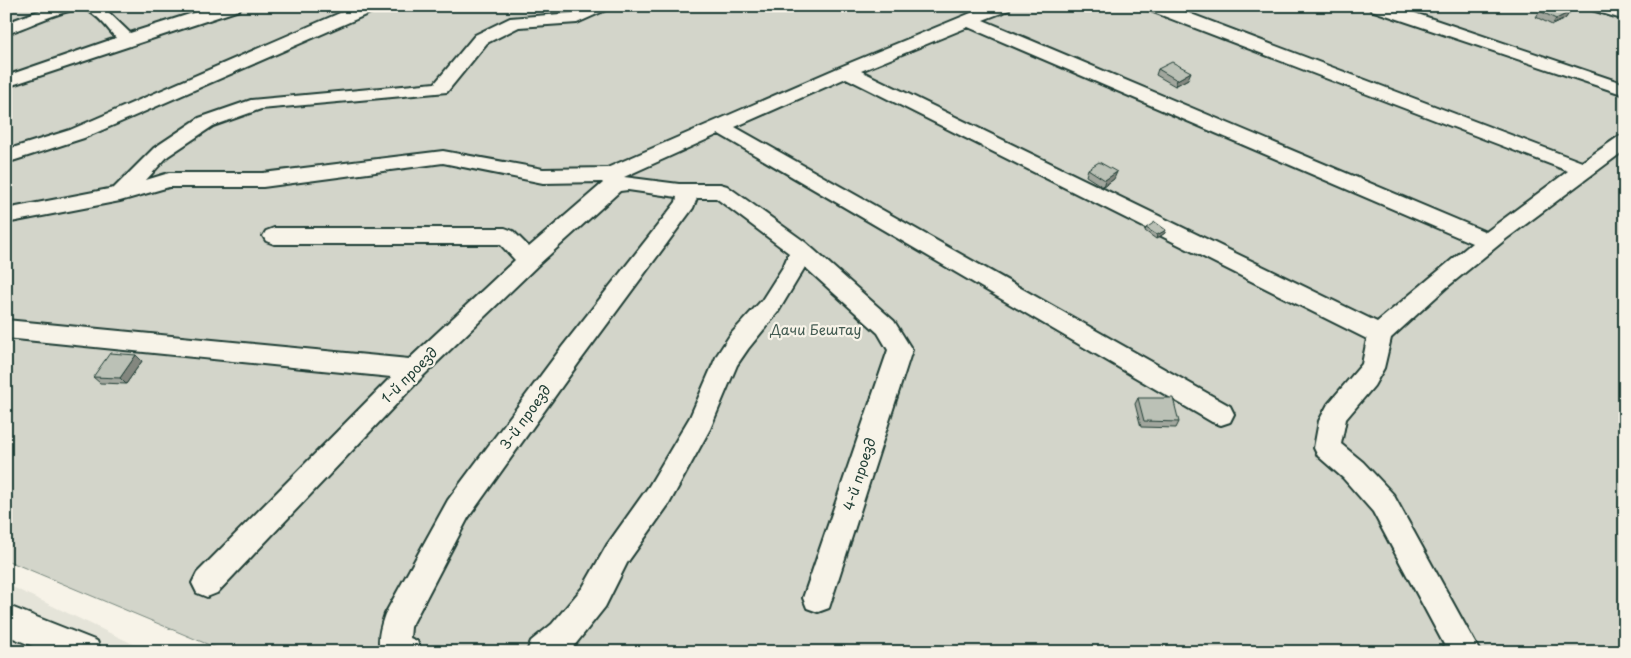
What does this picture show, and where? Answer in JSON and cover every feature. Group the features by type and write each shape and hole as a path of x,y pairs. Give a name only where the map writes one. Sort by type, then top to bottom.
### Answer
{"street":[{"path":"6,29 50,9 90,6 109,21 127,40"},
{"path":"6,82 233,6"},
{"path":"6,157 77,134 371,6"},
{"path":"120,194 161,152 206,122 258,104 441,88 481,39 516,22 577,18 600,6"},
{"path":"612,180 720,127 846,71 1003,6"},
{"path":"1154,6 1584,170"},
{"path":"1377,6 1625,90"},
{"path":"1598,6 1625,15"},
{"path":"967,20 1487,241"},
{"path":"846,71 1379,334"},
{"path":"720,127 1221,414"},
{"path":"1465,652 1383,503 1353,470 1327,448 1327,433 1339,407 1372,368 1377,352 1379,334 1422,294 1487,241 1625,141"},
{"path":"6,216 120,194 169,180 263,180 443,157 543,176 612,180 688,191 720,191 802,251 770,306 739,342 726,362 701,421 659,495 617,554 594,597 563,635 542,652"},
{"name":"3-й проезд","path":"406,652 394,647 396,625 458,509 571,354 686,203 688,191"},
{"path":"274,236 505,236 529,260"},
{"name":"4-й проезд","path":"802,251 886,327 900,350 818,598"},
{"name":"1-й проезд","path":"207,583 414,369 529,260"},
{"path":"6,329 414,369"},
{"path":"6,620 86,652"}],"lane":[{"name":"1-й проезд","path":"529,260 612,180"}],"shaded area":[{"path":"6,584 150,652 6,652"}],"green space":[{"name":"Дачи Бештау","path":"6,6 1625,6 1625,652 226,652 6,560"}],"building":[{"path":"1550,6 1556,6 1570,12 1556,19 1540,11"},
{"path":"1172,62 1191,72 1177,80 1158,69"},
{"path":"1099,162 1117,172 1105,180 1088,169"},
{"path":"1155,222 1166,230 1157,235 1146,228"},
{"path":"110,353 136,355 120,378 93,377"},
{"path":"1138,398 1173,398 1179,422 1144,421"}]}
